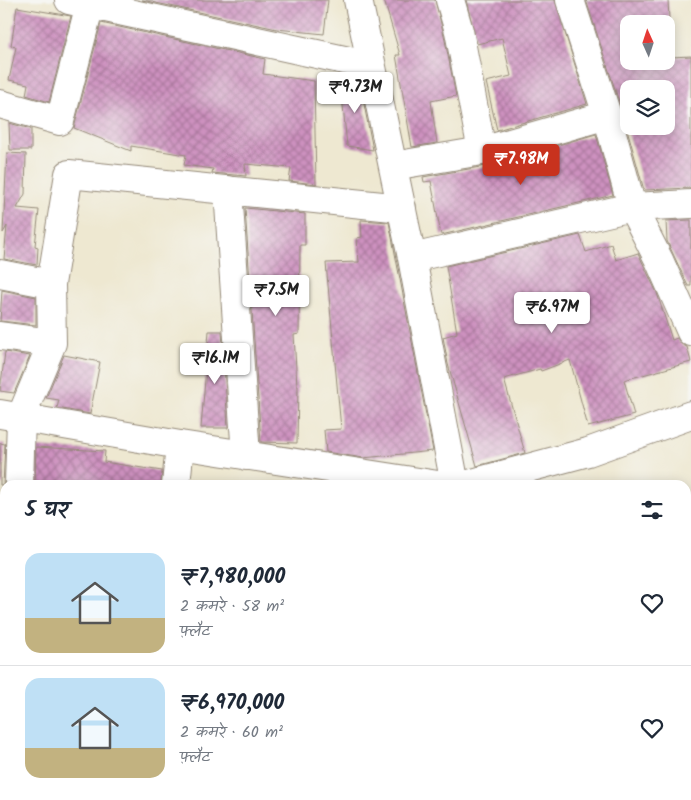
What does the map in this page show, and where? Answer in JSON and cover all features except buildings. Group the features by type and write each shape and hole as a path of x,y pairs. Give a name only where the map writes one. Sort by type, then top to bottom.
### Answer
{"street":[{"path":"358,0 402,208 455,480"},
{"path":"450,0 459,31 482,150"},
{"path":"570,0 607,115 632,207 659,260 691,332"},
{"path":"0,104 60,120 83,2 372,66"},
{"path":"393,166 482,150 607,115"},
{"path":"18,480 10,415 52,343 51,284 69,174 402,208"},
{"path":"228,190 246,456"},
{"path":"412,258 632,207 691,204"},
{"path":"0,274 51,284"},
{"path":"0,336 52,343"},
{"path":"10,415 246,456 327,477 369,480"},
{"path":"484,480 588,452 691,415"},
{"path":"176,480 180,445"}]}
